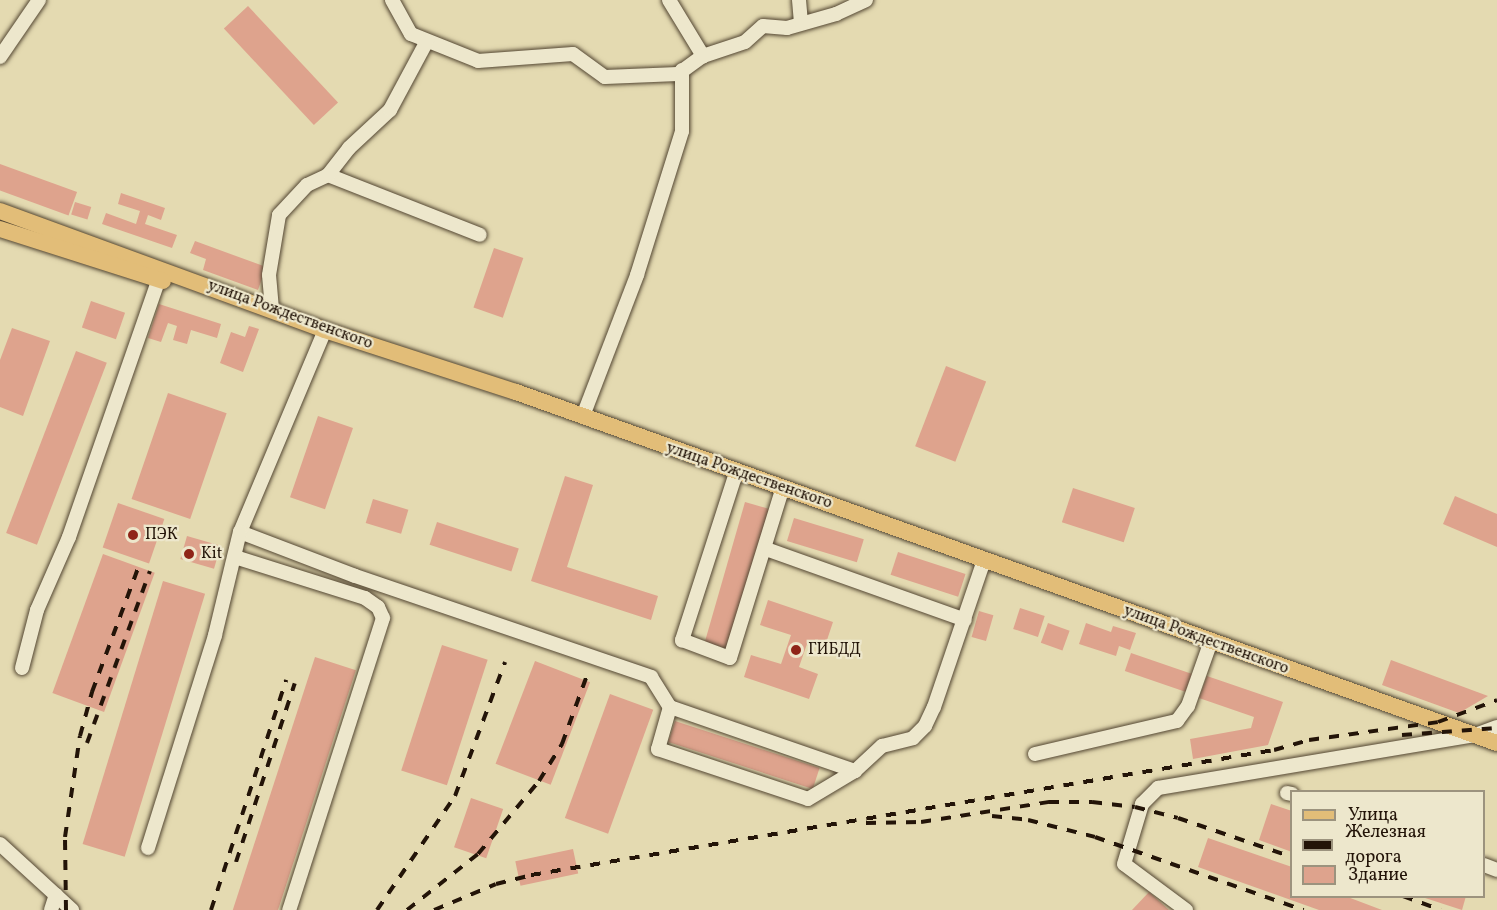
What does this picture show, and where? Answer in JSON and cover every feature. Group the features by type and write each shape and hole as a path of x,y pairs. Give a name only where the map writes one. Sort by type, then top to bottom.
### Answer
{"main road":[{"name":"улица Рождественского","path":"0,211 325,330 583,416 736,473 1497,743"},
{"path":"0,229 325,330"}],"street":[{"path":"0,57 39,0"},
{"path":"392,0 411,34 478,61 573,54 605,77 682,70 703,56 745,42 763,26 787,28 801,22 836,14 866,0"},
{"path":"669,0 703,56"},
{"path":"799,0 801,22"},
{"path":"272,309 269,276 279,215 307,185 328,176 349,148 390,110 427,41"},
{"path":"583,416 637,275 682,131 682,70"},
{"path":"328,176 480,235"},
{"path":"22,668 37,610 69,537 159,279"},
{"path":"148,848 215,635 240,532 325,330"},
{"path":"736,473 682,640 730,658 783,488"},
{"path":"240,532 355,576 651,677 670,707 855,771"},
{"path":"765,549 965,620"},
{"path":"235,557 365,598 378,607 383,618 289,910"},
{"path":"670,707 658,749 808,799 855,771 882,746 913,738 925,726 965,620 984,561"},
{"path":"1035,754 1178,722 1188,706 1211,641"},
{"path":"1186,910 1124,864 1142,804 1158,788 1475,735 1497,727"},
{"path":"0,844 72,910"},
{"path":"51,910 56,895"}],"building":[{"path":"248,6 338,103 314,125 224,29"},
{"path":"0,164 77,192 69,216 0,191"},
{"path":"121,193 165,208 161,220 148,215 145,224 177,235 172,248 102,224 106,213 136,224 140,211 118,204"},
{"path":"75,202 91,207 87,219 71,214"},
{"path":"195,241 266,267 258,290 203,270 206,259 190,253"},
{"path":"494,248 523,258 503,318 473,308"},
{"path":"91,301 125,313 116,339 82,327"},
{"path":"159,304 221,324 217,338 191,330 187,344 173,340 177,326 168,323 161,342 148,338"},
{"path":"249,326 259,329 243,372 220,363 231,332 245,337"},
{"path":"12,328 50,341 23,416 0,407 0,360"},
{"path":"76,351 107,363 37,545 6,533"},
{"path":"946,366 986,381 955,462 915,446"},
{"path":"168,393 227,413 190,519 132,499"},
{"path":"318,416 353,428 325,509 290,497"},
{"path":"565,476 593,485 567,567 658,596 651,620 531,581"},
{"path":"1073,488 1135,508 1124,542 1062,522"},
{"path":"1455,496 1497,514 1497,547 1443,524"},
{"path":"373,499 408,510 401,534 366,523"},
{"path":"745,502 769,509 729,649 705,642"},
{"path":"118,503 164,519 149,563 103,547"},
{"path":"794,518 864,539 857,562 787,541"},
{"path":"437,522 519,549 511,571 430,545"},
{"path":"187,536 221,546 214,569 180,559"},
{"path":"898,552 966,574 958,597 891,575"},
{"path":"103,554 155,573 104,712 52,693"},
{"path":"163,581 205,594 125,857 83,844"},
{"name":"ГИБДД","path":"768,600 833,622 825,646 808,641 799,667 818,674 809,699 744,677 751,655 781,664 791,635 760,625"},
{"path":"1020,608 1045,616 1038,637 1013,629"},
{"path":"979,611 993,615 986,641 972,637"},
{"path":"1048,623 1070,631 1062,651 1041,643"},
{"path":"1086,623 1111,632 1113,626 1136,633 1130,650 1119,646 1116,656 1079,644"},
{"path":"442,645 488,660 447,785 401,771"},
{"path":"1131,653 1194,675 1188,693 1125,671"},
{"path":"315,657 356,670 278,910 233,910"},
{"path":"1391,660 1488,696 1459,713 1382,685"},
{"path":"535,661 590,682 551,785 496,764"},
{"path":"1207,676 1283,702 1268,745 1193,759 1190,739 1251,728 1254,717 1199,698"},
{"path":"610,694 653,710 608,834 565,818"},
{"path":"675,721 820,768 813,789 668,742"},
{"path":"471,798 503,809 486,858 454,847"},
{"path":"1271,804 1290,810 1290,851 1259,840"},
{"path":"1208,838 1290,866 1290,898 1350,898 1382,910 1319,910 1198,867"},
{"path":"573,849 578,873 520,886 515,861"},
{"path":"1149,892 1169,910 1132,910"},
{"path":"1425,898 1465,898 1462,910"}],"railway":[{"path":"66,910 65,837 80,736 92,692 138,568"},
{"path":"87,743 150,571"},
{"path":"377,910 455,796 505,662"},
{"path":"407,910 478,854 539,781 562,744 589,670"},
{"path":"211,910 286,680"},
{"path":"236,862 295,683"},
{"path":"434,910 496,884 531,875 1274,750 1309,740 1438,722 1497,700"},
{"path":"1402,735 1497,728"},
{"path":"866,823 921,822 1049,802 1092,802 1135,807 1178,818 1290,856"},
{"path":"992,816 1028,820 1095,837 1304,910"},
{"path":"1408,898 1441,910"}],"place":[{"name":"ПЭК","path":"133,535"},
{"name":"Kit","path":"189,554"},
{"name":"ГИБДД","path":"796,650"}]}
